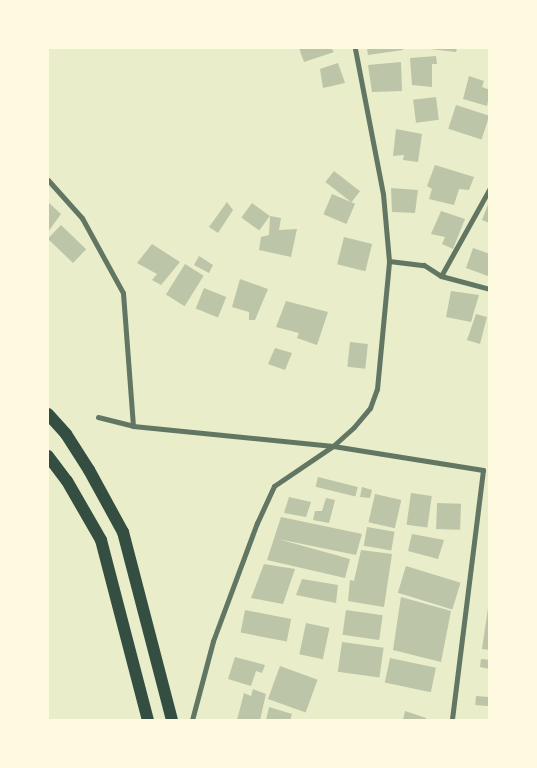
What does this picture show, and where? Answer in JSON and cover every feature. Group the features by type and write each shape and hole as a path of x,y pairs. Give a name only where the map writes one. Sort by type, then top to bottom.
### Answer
{"main road":[{"path":"48,414 66,434 89,470 123,532 172,720"},
{"path":"48,456 67,481 101,540 148,720"}],"street":[{"path":"192,720 213,641 257,523 274,486 333,446 370,408 376,389 389,260 383,194 354,48"},
{"path":"48,180 82,218 123,293 132,426"},
{"path":"441,276 489,190"},
{"path":"389,260 424,265 441,276 490,289"},
{"path":"98,417 132,426 333,446 490,472"},
{"path":"452,720 483,470"}],"building":[{"path":"299,48 331,48 334,52 304,62"},
{"path":"367,48 403,48 403,50 368,55"},
{"path":"430,48 457,48 456,52"},
{"path":"436,56 437,64 432,64 432,87 412,85 410,58"},
{"path":"401,62 402,91 372,92 368,65"},
{"path":"338,63 345,83 323,88 320,69"},
{"path":"469,76 484,81 482,87 490,90 487,106 463,99"},
{"path":"436,97 439,120 416,123 413,100"},
{"path":"456,105 489,116 482,140 448,129"},
{"path":"396,129 422,134 418,162 403,160 404,155 393,156"},
{"path":"435,165 474,177 469,190 459,189 454,205 429,199 432,189 427,186"},
{"path":"334,171 360,191 351,202 325,182"},
{"path":"391,188 418,190 415,213 392,212"},
{"path":"332,194 355,204 346,224 323,214"},
{"path":"48,202 61,214 48,232"},
{"path":"227,202 233,210 218,233 209,227"},
{"path":"490,202 490,223 482,220"},
{"path":"252,203 270,216 259,230 241,218"},
{"path":"441,211 465,219 453,249 442,244 445,237 431,234"},
{"path":"270,216 281,218 279,230 297,229 291,257 259,250 261,237 269,235"},
{"path":"61,225 86,249 73,263 48,239"},
{"path":"344,237 372,244 365,271 337,264"},
{"path":"152,244 180,262 161,285 152,280 157,274 137,263"},
{"path":"473,248 490,254 488,276 466,268"},
{"path":"199,256 213,265 209,273 194,265"},
{"path":"185,264 204,276 185,306 166,295"},
{"path":"240,279 268,289 255,320 249,320 249,312 232,307"},
{"path":"204,288 226,297 218,317 196,308"},
{"path":"451,291 479,295 471,322 446,317"},
{"path":"286,301 328,312 317,345 297,338 299,333 276,327"},
{"path":"476,314 487,317 480,344 467,340"},
{"path":"350,342 368,344 365,369 347,367"},
{"path":"275,348 292,353 285,370 268,364"},
{"path":"318,477 358,487 355,497 316,487"},
{"path":"362,487 372,490 370,498 360,497"},
{"path":"411,493 432,496 427,528 407,525"},
{"path":"375,494 401,500 395,528 368,522"},
{"path":"289,497 311,502 306,517 284,513"},
{"path":"326,498 335,500 329,523 313,520 315,511 322,511"},
{"path":"437,503 461,504 460,530 436,529"},
{"path":"281,517 362,534 356,555 278,539 350,559 345,578 267,560"},
{"path":"367,527 395,532 391,551 364,546"},
{"path":"412,534 444,540 438,559 408,551"},
{"path":"361,550 392,554 384,607 348,601 350,580 354,581"},
{"path":"264,564 295,569 283,604 251,598"},
{"path":"406,566 461,583 452,609 398,593"},
{"path":"302,579 338,585 336,603 296,595"},
{"path":"401,597 451,611 441,662 393,650"},
{"path":"488,608 490,609 490,650 482,649"},
{"path":"245,610 291,619 287,642 241,633"},
{"path":"346,610 383,615 379,640 343,635"},
{"path":"306,623 329,628 323,659 299,654"},
{"path":"342,642 384,648 379,678 338,672"},
{"path":"235,657 265,665 262,673 256,671 251,686 228,679"},
{"path":"390,658 436,668 431,692 385,682"},
{"path":"481,659 490,660 490,669 480,667"},
{"path":"280,666 318,680 306,713 268,699"},
{"path":"253,689 266,694 260,720 237,720 244,693 251,696"},
{"path":"476,696 489,697 488,706 475,705"},
{"path":"269,707 292,714 290,720 266,720"},
{"path":"405,711 426,718 426,720 403,720"}]}
